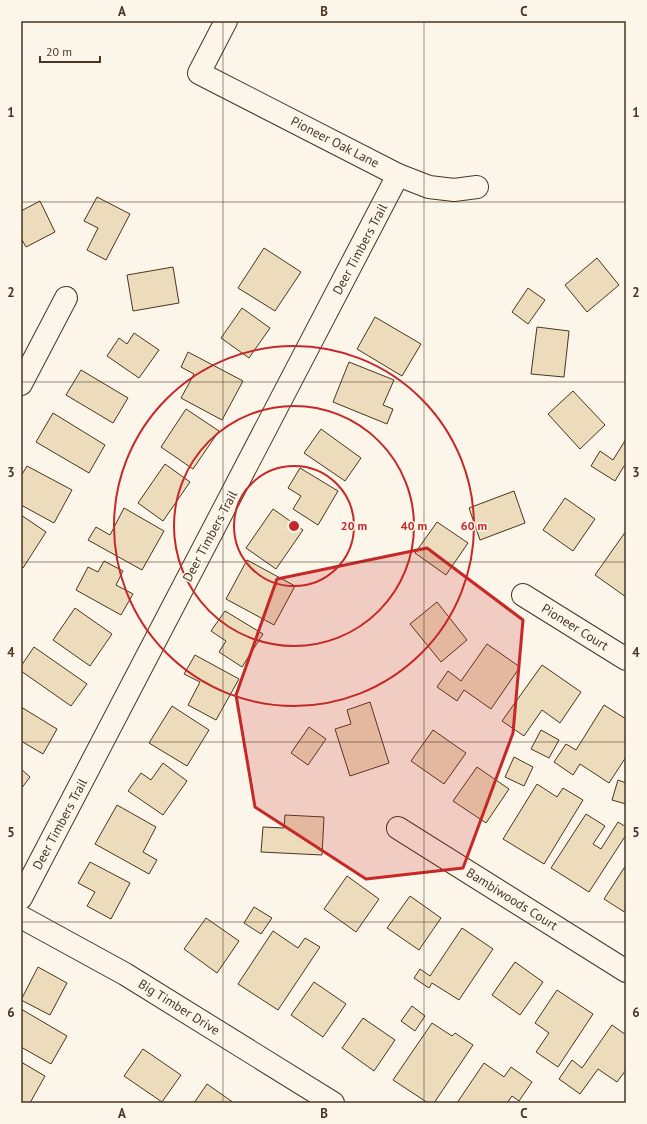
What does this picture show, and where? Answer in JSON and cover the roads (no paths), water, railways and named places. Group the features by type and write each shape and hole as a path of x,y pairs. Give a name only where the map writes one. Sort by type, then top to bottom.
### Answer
{"street":[{"name":"Pioneer Oak Lane","path":"226,21 199,73 398,175 429,187 454,190 477,187"},
{"name":"Deer Timbers Trail","path":"21,898 398,175"},
{"path":"21,384 66,298"},
{"name":"Pioneer Court","path":"523,595 626,659"},
{"name":"Bambiwoods Court","path":"398,828 626,971"},
{"name":"Big Timber Drive","path":"21,916 125,974 333,1103"}]}
